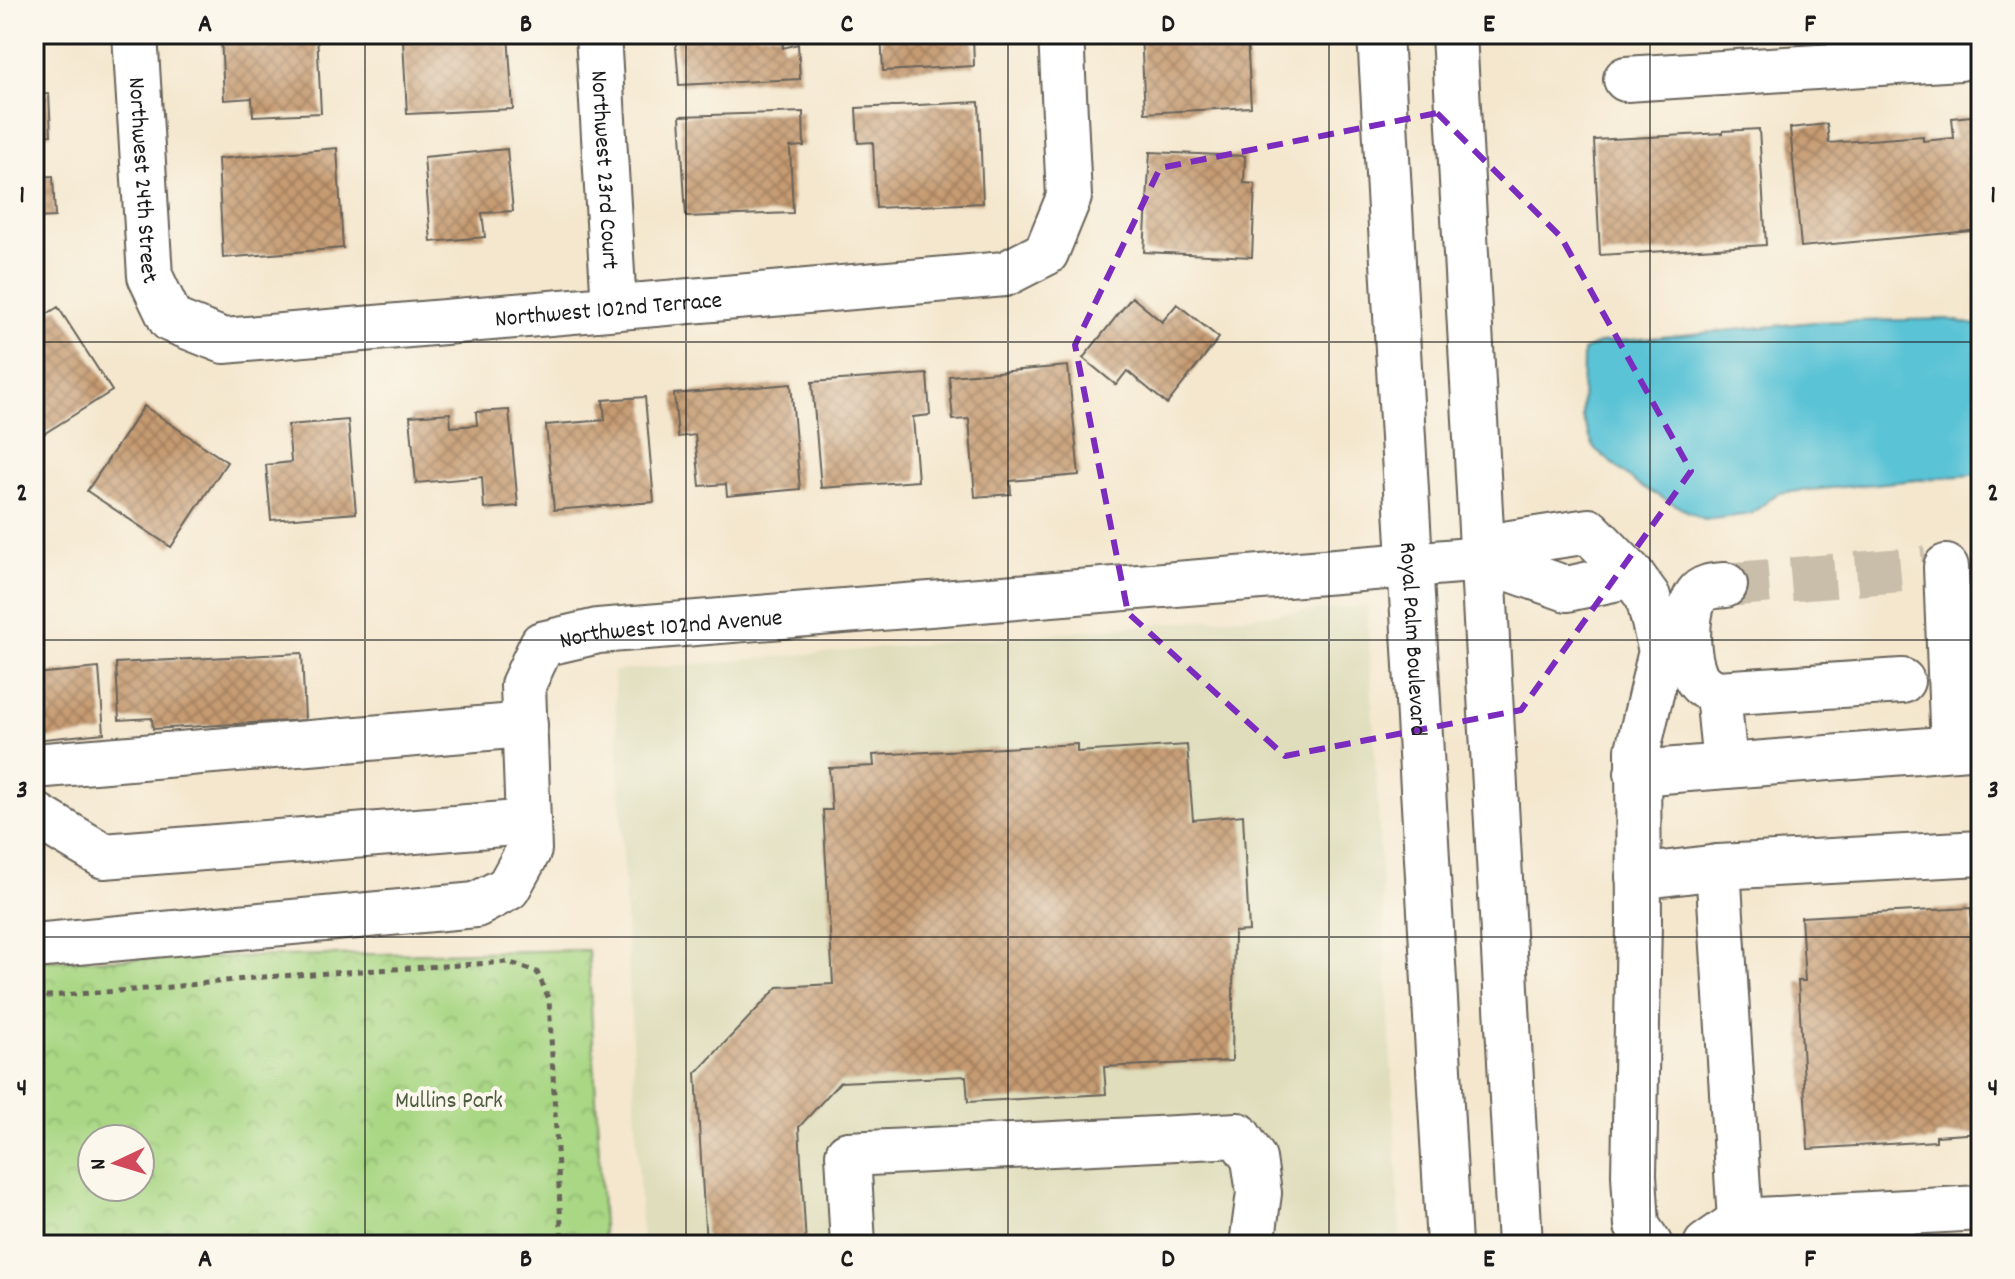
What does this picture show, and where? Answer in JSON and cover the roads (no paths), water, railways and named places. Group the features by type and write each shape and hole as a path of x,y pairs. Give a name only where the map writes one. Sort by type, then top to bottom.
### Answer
{"street":[{"name":"Northwest 24th Street","path":"135,34 150,276 171,320"},
{"name":"Northwest 23rd Court","path":"598,34 614,307"},
{"name":"Northwest 102nd Terrace","path":"171,320 224,341 1005,274 1046,253 1069,197 1061,34"},
{"name":"Royal Palm Boulevard","path":"1380,34 1449,1245"},
{"path":"1454,34 1520,1245"},
{"path":"1626,79 1739,53 1827,50 1960,58"},
{"name":"Northwest 102nd Avenue","path":"34,946 476,905 508,888 529,850 523,685 542,644 598,631 1483,559"},
{"path":"1483,559 1567,589 1632,575 1648,597 1661,651 1638,750 1634,1175 1637,1226 1650,1245"},
{"path":"1637,773 1725,766 1967,735 1951,567"},
{"path":"1725,585 1707,586 1697,595 1690,613 1692,669 1702,685 1718,693 1902,681"},
{"path":"1718,693 1725,766"},
{"path":"34,766 525,725"},
{"path":"34,814 104,856 528,822"},
{"path":"1638,877 1718,867 1981,853"},
{"path":"1718,867 1723,1233 1981,1208"},
{"path":"853,1245 848,1154 1238,1135 1254,1159 1259,1193 1252,1245"}],"water":[{"path":"1947,319 1981,326 1981,474 1778,493 1751,514 1704,520 1638,485 1594,448 1582,417 1583,351 1600,343 1814,322"}],"tunnel":[{"path":"1725,585 1926,568"}],"park label":[{"name":"Mullins Park","path":"449,1099"}]}
